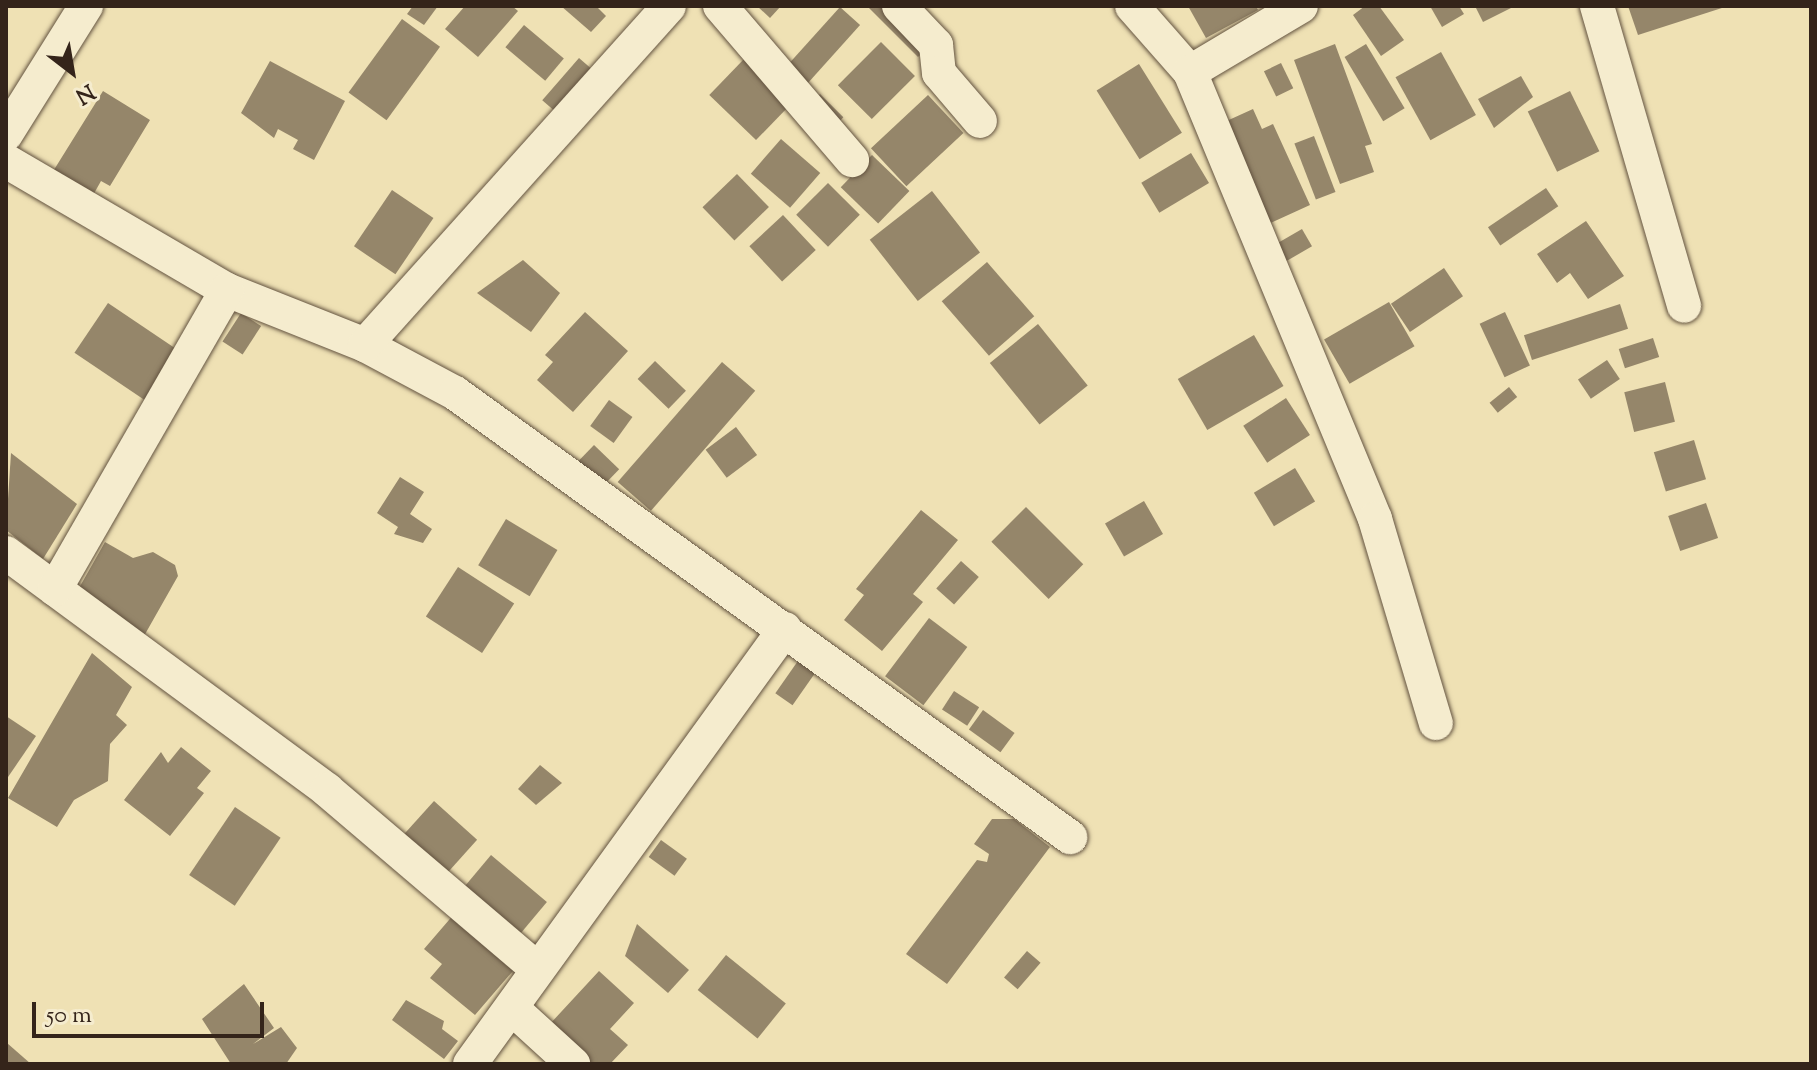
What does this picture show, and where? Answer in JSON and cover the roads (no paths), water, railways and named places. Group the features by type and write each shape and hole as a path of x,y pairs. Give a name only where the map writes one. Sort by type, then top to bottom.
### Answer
{"street":[{"path":"6,134 86,6"},
{"path":"365,345 669,6"},
{"path":"720,6 852,160"},
{"path":"899,6 936,45 939,73 980,121"},
{"path":"1132,6 1190,72 1375,519 1436,723"},
{"path":"1190,72 1301,6"},
{"path":"1597,6 1684,306"},
{"path":"6,161 227,290 365,345 455,393 1070,837"},
{"path":"55,589 227,290"},
{"path":"6,553 327,790 536,968"},
{"path":"470,1064 515,1011 536,968 785,629"},
{"path":"515,1011 573,1064"}]}
